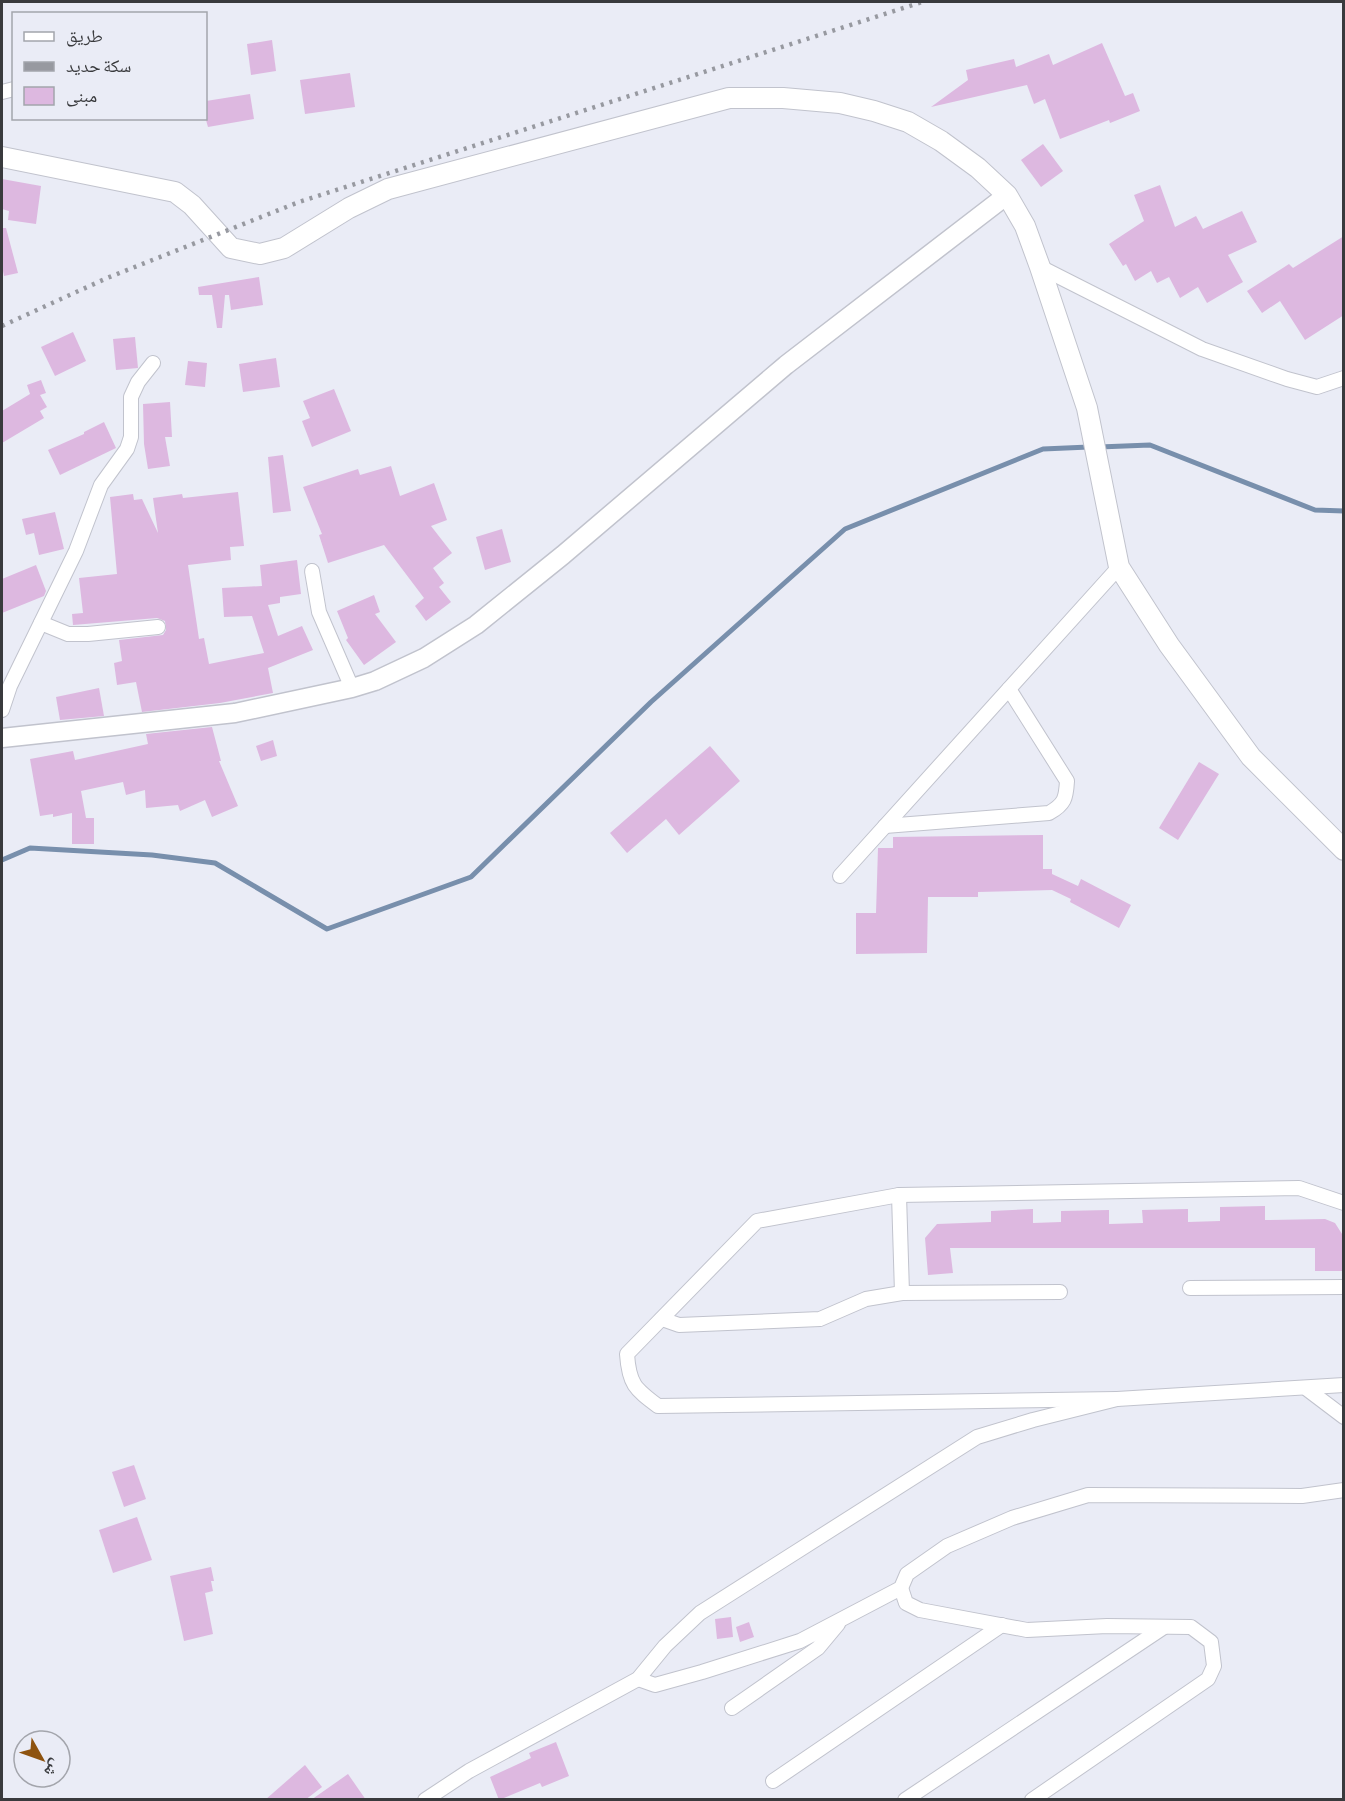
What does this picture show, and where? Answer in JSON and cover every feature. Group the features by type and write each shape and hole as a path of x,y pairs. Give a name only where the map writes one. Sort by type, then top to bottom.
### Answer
{"main road":[{"path":"2,158 175,192 192,205 231,248 260,254 284,248 349,208 388,189 729,98 783,98 840,103 908,122 969,161 1007,195 1025,226 1087,408 1119,567 1169,645 1251,758 1344,850"}],"street":[{"path":"2,738 235,713 352,688 375,681 424,658 476,626 786,365 1007,195"},
{"path":"1040,267 1202,349 1287,379 1317,387 1344,378"},
{"path":"2,710 10,686 76,551 101,486 127,449 131,437 131,397 138,382 153,363"},
{"path":"840,876 1119,567"},
{"path":"312,571 319,612 352,688"},
{"path":"41,623 68,634 158,627"},
{"path":"885,826 1049,813 1060,807 1066,796 1067,781 1009,689"},
{"path":"1344,1203 1299,1188 899,1195 757,1221 627,1354 628,1373 638,1392 658,1406 1117,1400 1344,1386"},
{"path":"899,1195 902,1293"},
{"path":"1190,1288 1344,1287"},
{"path":"662,1319 679,1325 820,1319 866,1299 902,1293 1060,1292"},
{"path":"1307,1389 1344,1417"},
{"path":"425,1800 469,1771 638,1679 665,1646 700,1613 977,1437 1033,1420 1117,1400"},
{"path":"638,1679 655,1685 800,1641 901,1588 907,1574 947,1546 1012,1518 1088,1495 1302,1496 1344,1490"},
{"path":"901,1588 906,1603 920,1610 1027,1630 1107,1626 1191,1627 1211,1642 1215,1666 1209,1679 1032,1800"},
{"path":"732,1708 818,1648 844,1618"},
{"path":"773,1781 1002,1625"},
{"path":"905,1800 1164,1627"}],"building":[{"path":"272,40 276,71 251,75 247,44"},
{"path":"1102,43 1125,96 1133,93 1140,111 1060,139 1045,99 1034,104 1027,85 931,107 968,80 966,70 1014,59 1016,67 1049,54 1053,65"},
{"path":"350,73 355,107 305,114 300,80"},
{"path":"250,94 254,119 208,127 207,101"},
{"path":"1043,144 1063,171 1041,187 1021,160"},
{"path":"2,179 41,186 36,224 8,220 9,211 2,209"},
{"path":"1160,185 1175,227 1196,216 1203,229 1242,211 1257,242 1228,255 1243,282 1207,303 1198,287 1180,298 1169,277 1157,283 1151,271 1135,281 1126,264 1123,266 1109,244 1144,221 1134,195"},
{"path":"2,228 6,228 18,273 4,276 2,266"},
{"path":"1344,236 1344,315 1305,340 1280,301 1262,313 1247,291 1289,264 1293,268"},
{"path":"259,277 263,305 231,310 229,295 225,295 222,328 217,328 212,295 199,295 198,287"},
{"path":"73,332 86,361 55,376 41,347"},
{"path":"135,337 138,368 116,370 113,339"},
{"path":"276,358 280,387 243,392 239,364"},
{"path":"188,361 207,363 205,387 185,385"},
{"path":"41,380 46,393 40,395 47,407 40,411 44,418 2,443 2,411 30,394 27,385"},
{"path":"334,389 351,431 312,447 302,421 310,418 303,401"},
{"path":"170,402 172,437 165,437 170,466 148,469 144,444 143,404"},
{"path":"104,422 116,448 60,475 48,450"},
{"path":"283,455 291,511 273,513 268,457"},
{"path":"391,466 400,496 434,483 447,520 431,526 452,553 433,568 444,583 439,587 451,602 426,621 415,606 424,598 384,545 328,563 319,535 322,534 303,487 358,469 360,475"},
{"path":"238,492 244,546 230,547 231,560 188,565 199,639 204,638 209,664 264,653 252,616 224,617 222,588 262,586 260,565 297,560 301,594 280,597 280,603 268,605 278,636 302,626 313,650 268,668 273,693 220,703 142,712 136,682 117,685 114,663 122,661 119,640 163,635 166,630 165,621 157,618 73,625 72,614 83,613 79,578 117,574 110,497 133,494 134,500 142,499 158,533 153,498 182,494 183,498"},
{"path":"55,512 64,549 39,555 34,533 26,535 22,519"},
{"path":"502,529 511,562 485,570 476,537"},
{"path":"36,565 46,591 44,596 2,613 2,579"},
{"path":"374,595 380,612 375,614 396,642 364,665 346,640 348,638 337,611"},
{"path":"99,688 104,716 60,720 56,697"},
{"path":"212,727 221,761 219,761 238,806 212,817 205,800 180,811 178,805 146,808 145,790 126,795 123,782 81,791 86,818 94,818 94,844 72,844 72,813 53,817 53,814 40,816 30,759 73,751 75,760 148,744 146,734"},
{"path":"273,740 277,756 261,761 256,746"},
{"path":"710,746 740,781 679,835 666,819 627,853 610,833"},
{"path":"1199,762 1219,774 1178,840 1159,828"},
{"path":"1043,835 1043,869 1052,869 1052,874 1078,886 1081,879 1131,905 1119,928 1052,890 978,892 978,897 928,897 927,953 856,954 856,913 876,913 878,848 893,848 893,837"},
{"path":"1265,1206 1265,1220 1325,1219 1335,1223 1342,1234 1342,1271 1315,1271 1315,1248 950,1248 953,1273 928,1275 925,1238 937,1224 991,1222 991,1211 1033,1209 1033,1223 1061,1222 1061,1211 1109,1210 1109,1224 1143,1223 1142,1210 1188,1209 1188,1222 1220,1221 1220,1207"},
{"path":"134,1465 146,1499 124,1507 112,1472"},
{"path":"137,1517 152,1560 113,1573 99,1530"},
{"path":"211,1567 214,1581 211,1581 213,1591 205,1593 213,1634 184,1641 170,1576"},
{"path":"731,1617 733,1637 717,1639 715,1619"},
{"path":"749,1622 754,1637 740,1642 736,1627"},
{"path":"556,1742 569,1776 542,1787 540,1783 499,1800 490,1777 531,1758 529,1753"},
{"path":"305,1765 322,1787 305,1800 265,1800"},
{"path":"348,1774 366,1800 311,1800"}],"waterway":[{"path":"1099,447 1150,445 1315,510 1344,511"},
{"path":"2,860 30,848 152,855 215,863 327,929 471,877 651,702 845,529 1043,449 1089,447"}],"railway":[{"path":"2,326 107,278 299,202 922,2"}]}
